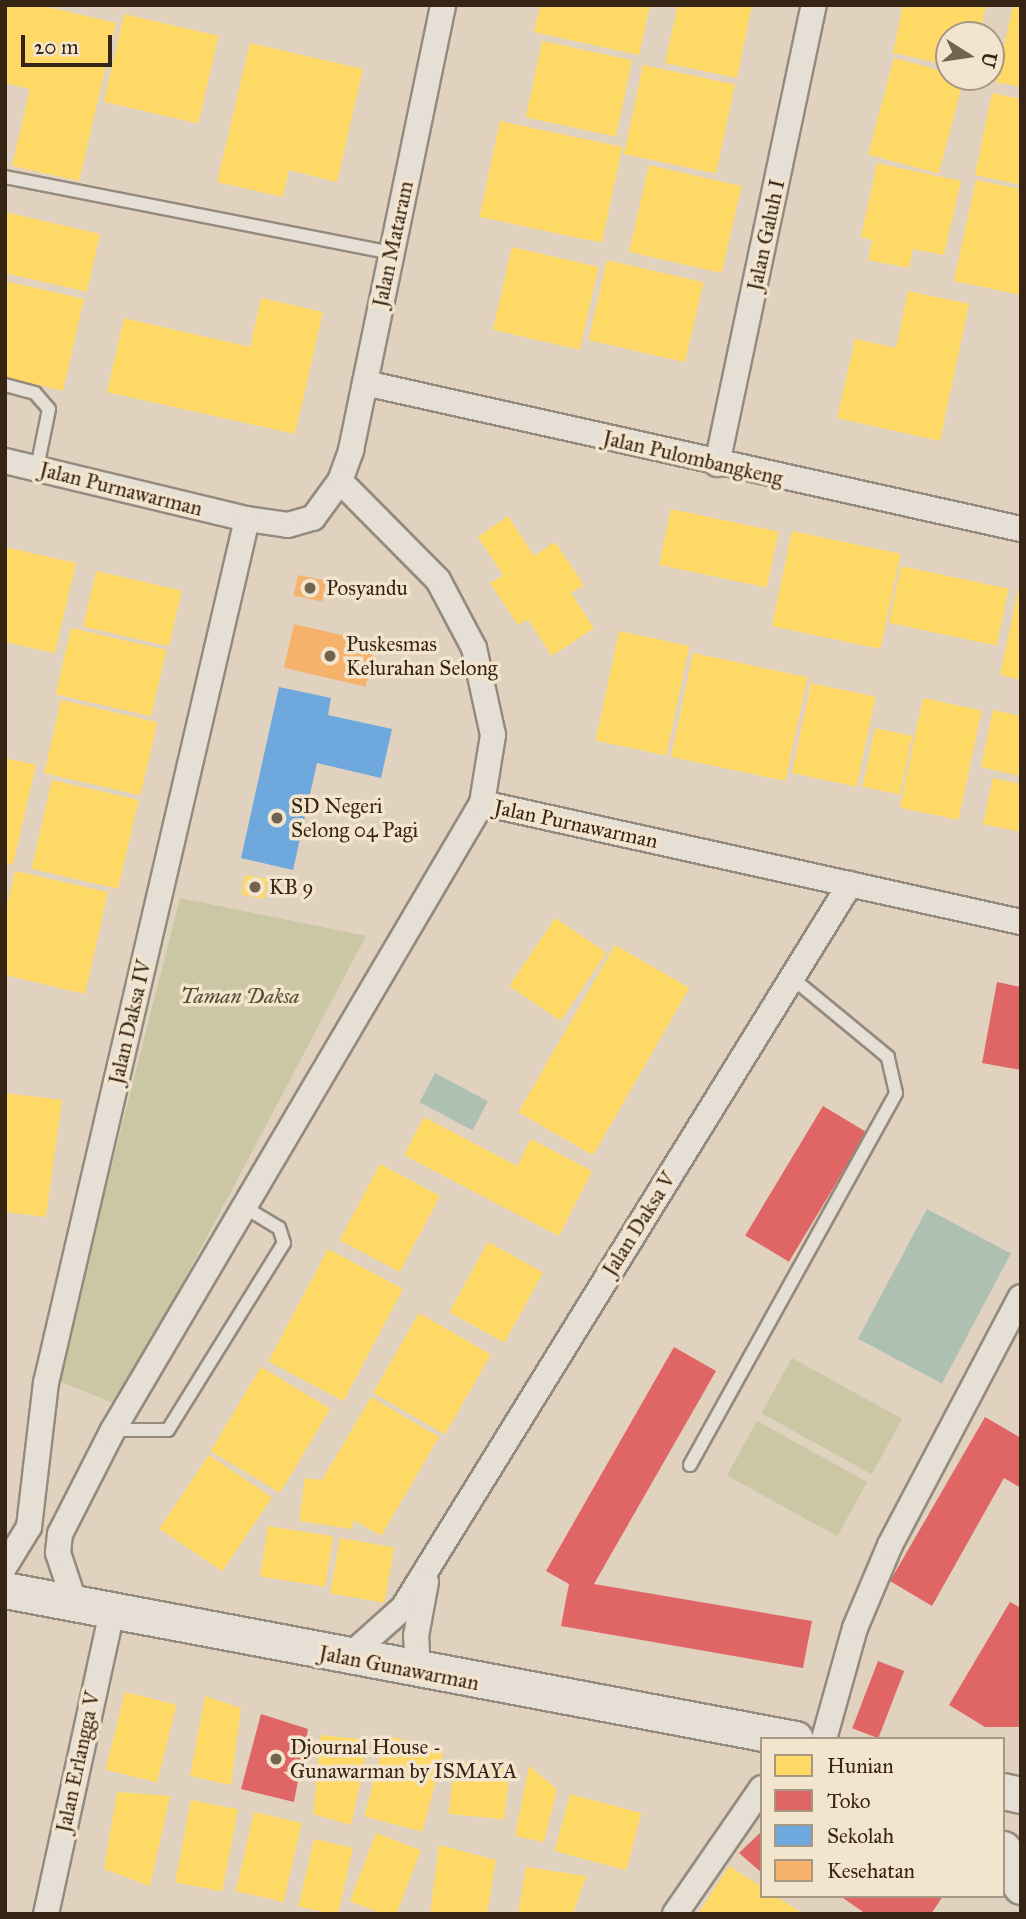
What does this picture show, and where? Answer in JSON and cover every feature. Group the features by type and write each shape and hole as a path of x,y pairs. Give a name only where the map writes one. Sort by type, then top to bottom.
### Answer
{"main road":[{"name":"Jalan Gunawarman","path":"5,1590 418,1672 773,1737"},
{"path":"1005,1853 1021,1886"}],"street":[{"name":"Jalan Mataram","path":"340,481 365,383 443,5"},
{"name":"Jalan Galuh I","path":"717,464 814,5"},
{"name":"Jalan Pulombangkeng","path":"365,383 717,464 1021,529"},
{"name":"Jalan Purnawarman","path":"5,461 247,519 303,523 340,481 438,580 474,648 493,735 482,803 1021,922"},
{"name":"Jalan Daksa IV","path":"5,1566 29,1527 46,1383 247,519"},
{"path":"75,1604 58,1553 60,1534 113,1430 482,803"},
{"name":"Jalan Daksa V","path":"347,1658 387,1628 430,1565 790,977 850,884"},
{"path":"825,1737 855,1628 890,1545 1021,1297"},
{"path":"29,1527 60,1534"},
{"name":"Jalan Daksa V","path":"418,1672 416,1636 430,1565"},
{"name":"Jalan Erlangga V","path":"46,1914 112,1611"},
{"path":"675,1914 760,1791"}],"lane":[{"path":"5,177 391,253"},
{"path":"5,385 35,393 49,409 37,468"},
{"path":"690,1465 896,1093 888,1057 790,977"},
{"path":"113,1430 168,1430 284,1243 279,1228 246,1208"}],"green space":[{"name":"Taman Daksa","path":"180,898 366,936 118,1405 57,1380"},
{"path":"792,1358 902,1419 872,1474 761,1413"},
{"path":"757,1421 867,1482 837,1536 727,1475"}],"shaded area":[{"path":"435,1073 488,1101 472,1130 420,1102"},
{"path":"927,1209 1011,1254 942,1383 858,1339"}],"building: Hunian":[{"path":"5,5 39,5 116,23 79,181 12,166 30,89 5,83"},
{"path":"540,5 650,5 639,55 534,32"},
{"path":"678,5 752,5 737,78 665,63"},
{"path":"903,5 986,5 983,21 935,21 935,62 893,53"},
{"path":"1013,5 1021,5 1021,87 1005,84 1005,41"},
{"path":"124,14 219,36 198,124 104,102"},
{"path":"542,41 632,60 616,136 526,117"},
{"path":"250,43 363,69 337,182 289,170 283,197 217,182"},
{"path":"894,58 935,69 935,91 961,91 939,173 868,155"},
{"path":"643,65 735,85 716,174 624,154"},
{"path":"992,93 1021,99 1021,185 975,175"},
{"path":"500,121 622,147 602,243 480,217"},
{"path":"877,163 961,181 944,255 913,249 909,268 868,260 872,240 861,237"},
{"path":"649,165 742,186 722,273 629,252"},
{"path":"976,180 1021,189 1021,295 954,281"},
{"path":"5,212 100,234 87,292 5,273"},
{"path":"512,247 599,267 580,350 493,330"},
{"path":"607,260 703,282 685,362 589,340"},
{"path":"5,281 84,299 63,391 5,377"},
{"path":"908,291 969,304 940,441 837,418 855,339 896,348"},
{"path":"261,298 323,312 295,434 107,392 124,318 250,347"},
{"path":"671,509 779,532 767,588 659,565"},
{"path":"508,516 534,556 555,542 584,585 571,593 594,628 552,656 528,619 518,625 490,583 503,575 478,537"},
{"path":"792,531 901,554 880,649 772,626"},
{"path":"5,547 76,563 55,653 5,642"},
{"path":"901,566 1009,589 997,646 889,623"},
{"path":"96,571 182,591 169,646 83,627"},
{"path":"1021,582 1021,680 1000,675"},
{"path":"71,628 166,650 151,716 56,694"},
{"path":"619,631 689,646 666,756 596,741"},
{"path":"693,653 807,677 785,781 671,757"},
{"path":"811,683 876,697 856,787 792,773"},
{"path":"923,698 982,710 958,820 900,808"},
{"path":"61,700 157,722 141,795 44,773"},
{"path":"993,710 1021,716 1021,776 981,767"},
{"path":"875,728 912,736 900,795 863,787"},
{"path":"5,758 36,765 13,865 5,863"},
{"path":"993,778 1021,784 1021,832 983,824"},
{"path":"52,780 139,800 118,889 32,869"},
{"path":"15,871 108,892 85,994 5,975 5,915"},
{"name":"KB 9","path":"245,875 268,879 264,899 242,895"},
{"path":"555,918 606,953 561,1021 509,986"},
{"path":"615,945 689,988 593,1155 519,1112"},
{"path":"5,1093 62,1100 46,1217 5,1212"},
{"path":"424,1117 517,1166 531,1139 592,1171 559,1236 404,1155"},
{"path":"380,1164 440,1196 400,1272 340,1240"},
{"path":"488,1242 543,1273 504,1343 449,1312"},
{"path":"328,1249 403,1289 343,1401 268,1361"},
{"path":"419,1313 491,1354 445,1434 373,1393"},
{"path":"261,1367 330,1409 280,1493 211,1451"},
{"path":"371,1397 439,1437 381,1536 354,1520 352,1529 299,1521 305,1478 322,1480"},
{"path":"209,1455 272,1497 222,1571 159,1529"},
{"path":"268,1526 333,1536 325,1587 260,1576"},
{"path":"340,1538 394,1548 384,1603 330,1593"},
{"path":"125,1692 176,1705 157,1782 106,1770"},
{"path":"205,1696 241,1708 231,1785 190,1776"},
{"path":"321,1735 369,1740 351,1825 313,1814"},
{"path":"386,1735 444,1751 422,1832 364,1816"},
{"path":"454,1762 510,1768 504,1820 449,1814"},
{"path":"529,1766 557,1789 544,1842 515,1836"},
{"path":"117,1792 170,1796 150,1886 104,1869"},
{"path":"570,1794 641,1813 626,1870 555,1851"},
{"path":"191,1800 238,1809 222,1892 175,1882"},
{"path":"254,1812 302,1823 284,1902 236,1891"},
{"path":"376,1833 421,1850 396,1914 383,1914 350,1901"},
{"path":"314,1839 353,1848 338,1914 298,1906"},
{"path":"439,1845 496,1860 487,1914 430,1914"},
{"path":"729,1866 760,1886 760,1898 779,1898 803,1914 698,1914"},
{"path":"526,1867 586,1876 573,1914 518,1914"}],"building: Toko":[{"path":"997,982 1021,987 1021,1070 982,1063"},
{"path":"823,1106 867,1132 789,1262 745,1235"},
{"path":"674,1347 716,1371 594,1584 812,1621 803,1668 561,1626 569,1584 546,1571"},
{"path":"985,1417 1021,1438 1021,1488 1004,1478 932,1606 890,1581"},
{"path":"1010,1602 1021,1608 1021,1727 985,1727 949,1705"},
{"path":"878,1661 904,1671 879,1737 852,1728"},
{"name":"Djournal House - Gunawarman by ISMAYA","path":"261,1714 308,1729 294,1802 241,1789"},
{"path":"760,1833 760,1871 739,1853"},
{"path":"843,1898 942,1898 931,1914 866,1914"}],"building: Sekolah":[{"name":"SD Negeri Selong 04 Pagi","path":"279,687 331,698 328,715 392,729 381,778 317,763 293,870 241,858"}],"building: Kesehatan":[{"name":"Posyandu","path":"298,575 326,581 322,602 294,596"},
{"name":"Puskesmas Kelurahan Selong","path":"294,624 376,643 366,687 284,668"}],"place":[{"name":"Posyandu","path":"310,588"},
{"name":"Puskesmas Kelurahan Selong","path":"330,656"},
{"name":"SD Negeri Selong 04 Pagi","path":"277,818"},
{"name":"KB 9","path":"255,887"},
{"name":"Djournal House - Gunawarman by ISMAYA","path":"276,1759"}]}
